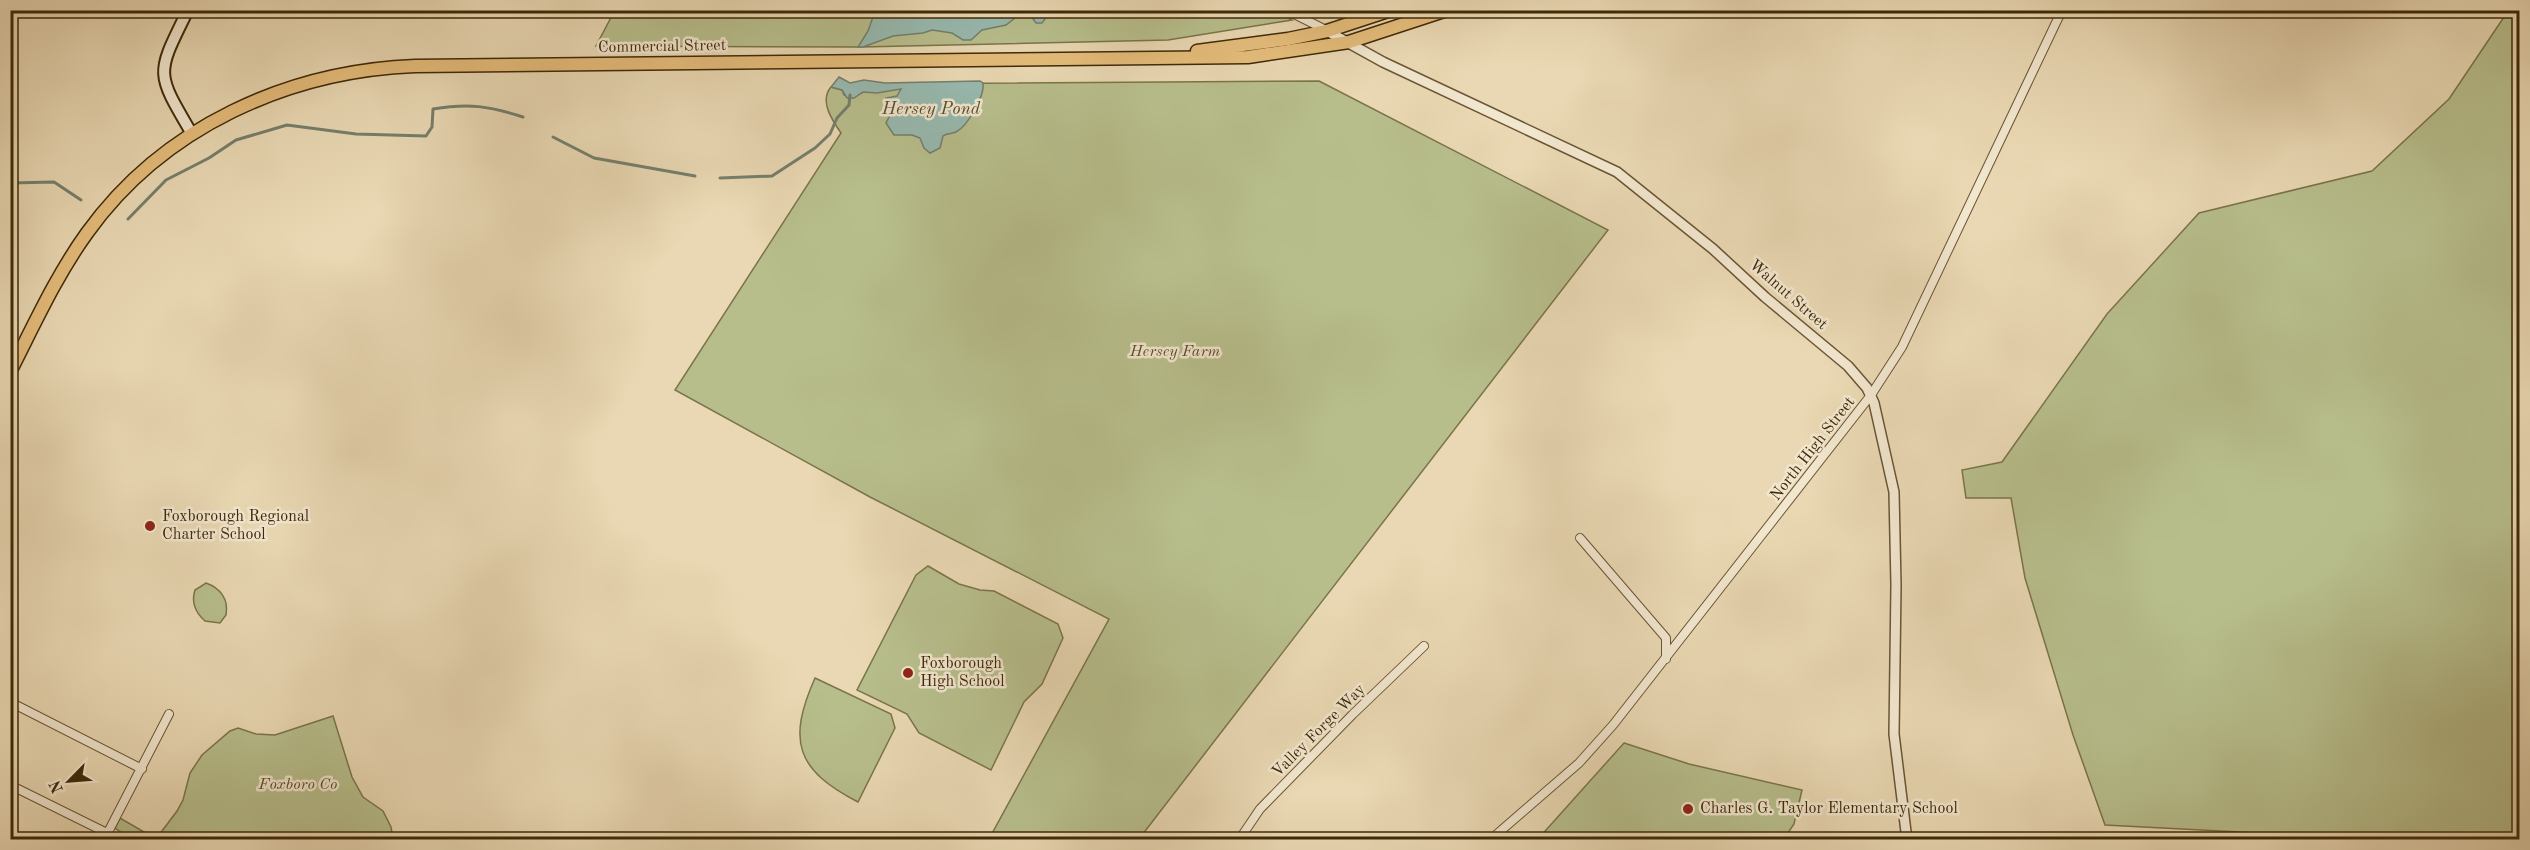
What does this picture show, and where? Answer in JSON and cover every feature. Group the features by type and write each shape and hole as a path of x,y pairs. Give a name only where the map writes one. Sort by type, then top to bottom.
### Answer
{"main road":[{"path":"188,10 168,52 163,72 168,93 192,134"},
{"name":"Commercial Street","path":"1146,58 1288,39 1328,31 1390,10"},
{"name":"Commercial Street","path":"10,372 58,278 90,228 133,181 192,134 242,106 283,89 333,75 381,68 1248,57 1348,42 1447,10"}],"street":[{"name":"Walnut Street","path":"1286,10 1383,62 1617,172 1713,249 1765,297 1848,366 1871,395 1894,492 1896,574 1894,734 1907,840"},
{"name":"North High Street","path":"1493,840 1497,834 1579,763 1666,659 1871,395 1905,341 2062,10"},
{"path":"1580,538 1666,638 1666,659"},
{"name":"Valley Forge Way","path":"1239,840 1260,809 1353,714 1424,646"},
{"path":"10,702 142,769"},
{"path":"10,785 105,836 169,714"}],"green space":[{"path":"615,10 1275,10 1292,20 1168,40 861,47 596,46"},
{"path":"2508,11 2520,11 2519,839 2377,839 2105,825 2073,735 2025,578 2011,498 1966,498 1962,470 2002,462 2107,314 2199,213 2372,171 2449,99"},
{"name":"Hersey Farm","path":"1319,81 1608,230 1139,839 989,839 1109,619 870,497 675,390 841,133 828,110 826,98 831,87 842,90 844,95 851,98 866,91 873,84"},
{"path":"928,566 959,584 994,591 1058,624 1063,638 1042,684 1024,702 991,770 919,733 907,714 857,690 916,575"},
{"path":"206,583 219,591 225,599 226,615 220,623 205,621 195,607 195,590"},
{"path":"815,678 891,714 895,728 858,802 821,778 803,752 800,736 801,719"},
{"name":"Foxboro Co","path":"333,716 352,777 363,797 383,811 391,827 393,839 132,840 115,828 120,818 156,839 177,811 183,800 190,773 202,755 230,731 238,728 256,734 275,735"},
{"name":"Charles G. Taylor Elementary School","path":"1624,743 1689,764 1802,790 1794,824 1784,839 1538,839"}],"water":[{"path":"875,10 1046,11 1042,23 1036,23 1028,12 1024,11 1006,25 982,30 971,40 963,40 952,33 932,30 893,36 858,47 868,31"},
{"name":"Hersey Pond","path":"839,77 850,83 864,80 885,83 980,81 983,83 983,88 966,124 956,132 943,136 940,148 930,153 924,148 920,138 912,135 894,135 886,123 891,113 886,98 897,96 901,89 877,93 863,92 854,98 847,98 842,90 831,87"}],"waterway":[{"path":"720,178 772,176 815,148 830,134 837,118 849,105 850,95"},
{"path":"128,219 166,180 209,158 236,140 287,125 356,134 426,136 432,127 433,109 457,106 479,107 523,117"},
{"path":"553,137 594,158 695,176"},
{"path":"10,183 54,182 81,200"}],"place":[{"name":"Foxborough Regional Charter School","path":"150,526"},
{"name":"Foxborough High School","path":"908,673"},
{"name":"Charles G. Taylor Elementary School","path":"1688,809"}]}
